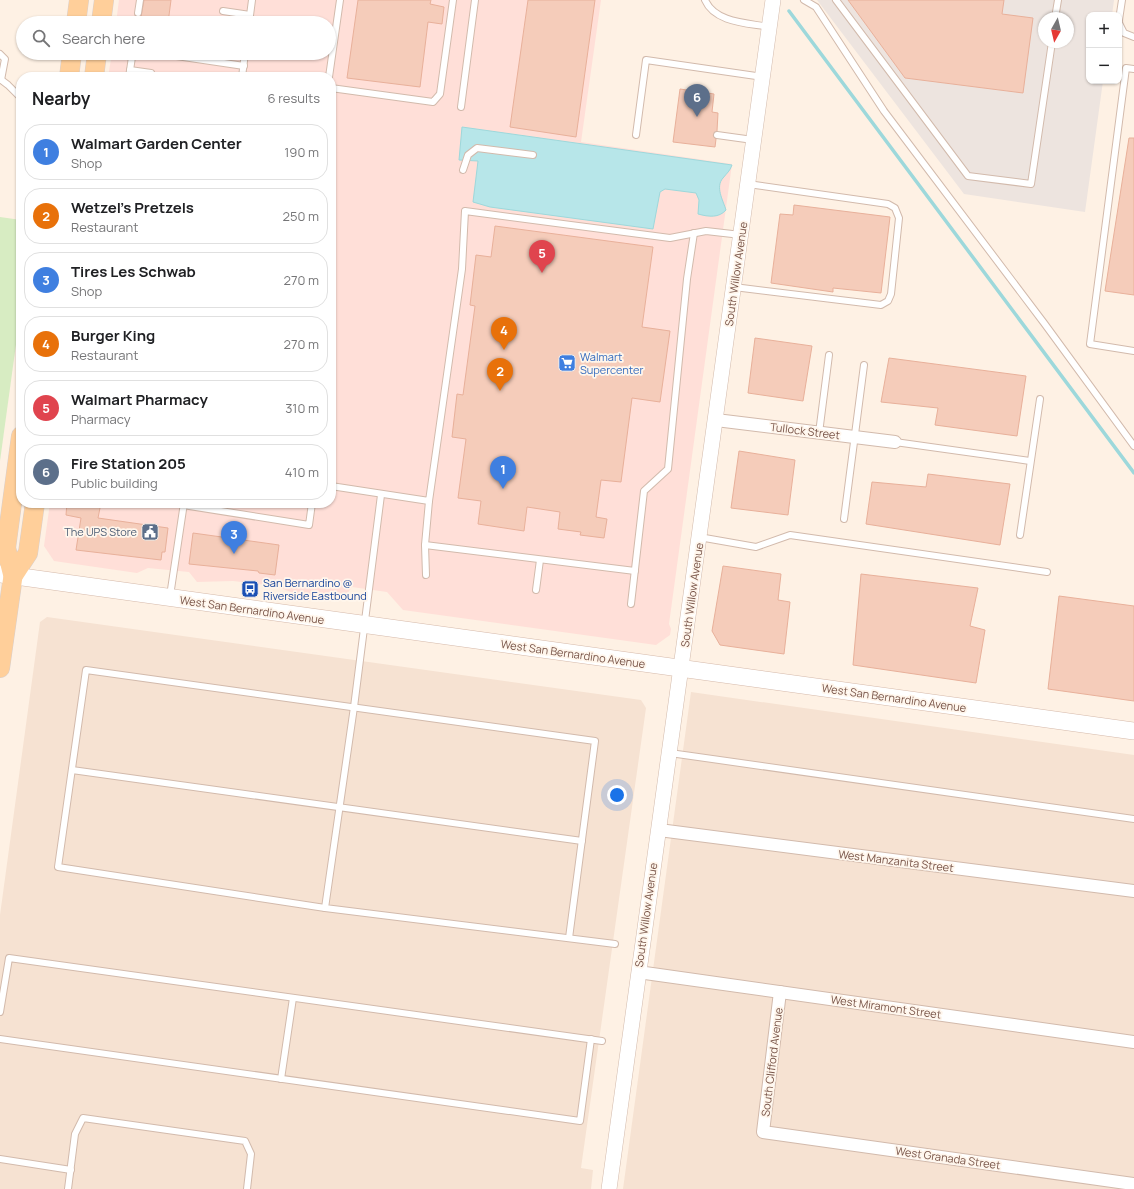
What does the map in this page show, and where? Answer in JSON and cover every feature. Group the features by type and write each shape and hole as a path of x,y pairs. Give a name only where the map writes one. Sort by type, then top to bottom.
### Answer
{"main road":[{"path":"77,16 79,0"},
{"path":"102,16 104,0"},
{"path":"70,72 71,60"},
{"path":"95,72 96,60"},
{"path":"0,668 6,575 6,549 16,474"},
{"path":"6,575 28,553 34,508"},
{"name":"West San Bernardino Avenue","path":"6,575 1134,731"}],"street":[{"name":"South Willow Avenue","path":"609,1189 773,0"},
{"name":"Tullock Street","path":"716,420 895,442"},
{"name":"West Manzanita Street","path":"659,830 1134,892"},
{"name":"West Miramont Street","path":"638,972 1134,1042"},
{"name":"South Clifford Avenue","path":"764,1132 780,992"},
{"name":"West Granada Street","path":"764,1132 1133,1184"}],"lane":[{"path":"138,13 140,0"},
{"path":"223,11 250,15 252,0"},
{"path":"336,28 340,0"},
{"path":"336,89 433,102 440,94 452,0"},
{"path":"461,107 475,0"},
{"path":"706,0 713,11 724,17 769,27"},
{"path":"804,0 816,7 884,111 1044,323 1134,446"},
{"path":"836,0 968,176 1031,184 1051,48"},
{"path":"1056,12 1058,0"},
{"path":"1120,12 1122,0"},
{"path":"1122,29 1124,33 1134,37"},
{"path":"0,54 5,59 1,79 16,93"},
{"path":"130,72 132,60"},
{"path":"204,60 244,66"},
{"path":"243,72 244,60"},
{"path":"330,72 331,60"},
{"path":"636,135 646,60 762,77"},
{"path":"1134,69 1126,68 1090,344 1134,351"},
{"path":"716,135 754,140"},
{"path":"462,170 468,155 477,148 534,155"},
{"path":"734,287 881,305 888,301 891,294 899,218 895,208 888,204 748,184"},
{"path":"426,575 425,545 429,501 462,269 465,211 670,238 706,231 741,235"},
{"path":"631,604 644,491 668,469 687,278 694,233"},
{"path":"819,433 829,355"},
{"path":"844,519 856,437 864,365"},
{"path":"1020,535 1040,399"},
{"path":"895,442 1030,461"},
{"path":"336,487 381,495 429,501"},
{"path":"325,908 354,707 381,495"},
{"path":"169,598 182,508"},
{"path":"207,508 309,525 311,508"},
{"path":"699,537 756,547 790,534 1046,572"},
{"path":"425,545 635,571"},
{"path":"536,590 540,560"},
{"path":"569,938 595,741 86,670 58,867 325,908 615,944"},
{"path":"670,753 1134,819"},
{"path":"72,770 340,809 582,841"},
{"path":"0,1012 9,958 602,1041"},
{"path":"281,1079 293,998"},
{"path":"0,1039 580,1121 591,1039"},
{"path":"68,1189 75,1134 83,1118 244,1141 251,1154 247,1189"},
{"path":"0,1159 71,1170"}],"shaded area":[{"path":"119,0 601,0 581,142 732,164 669,624 671,629 670,635 656,645 403,610 387,592 352,587 344,598 332,597 328,599 296,594 275,586 233,581 197,582 189,572 148,568 137,573 54,561 44,546 49,508 336,508 336,72 109,72 111,60 336,60 336,16 117,16"},
{"path":"817,0 1114,0 1112,12 1086,12 1086,84 1103,84 1085,212 964,194"},
{"path":"47,617 641,700 646,708 581,1168 593,1170 591,1189 0,1189 0,915 40,622"},
{"path":"691,692 1134,755 1134,1189 623,1189"}],"green space":[{"path":"0,217 16,219 16,344 0,461"}],"water":[{"path":"462,127 732,165 720,185 720,194 726,210 717,216 698,214 699,200 696,193 665,189 660,192 653,229 490,207 473,202 478,161 459,160"}],"building":[{"path":"144,0 171,0 169,16 141,16"},
{"path":"358,0 431,0 430,4 444,7 442,24 428,22 420,87 347,78"},
{"path":"528,0 595,0 576,137 510,127"},
{"path":"848,0 1004,0 1002,14 1033,18 1023,93 905,78"},
{"path":"680,89 714,94 712,112 718,113 717,131 713,135 716,139 715,147 673,142"},
{"path":"1129,138 1134,138 1134,295 1105,291"},
{"path":"794,205 890,217 881,293 833,288 833,292 771,283 780,214 793,215"},
{"name":"Walmart Supercenter","path":"495,226 653,247 642,327 670,331 660,402 632,398 621,482 601,480 596,517 607,519 604,538 580,535 581,532 558,529 560,512 527,507 524,531 478,524 481,501 458,498 466,439 452,437 457,394 463,395 475,306 470,305 476,255 491,257"},
{"path":"755,338 812,346 803,401 748,393"},
{"path":"889,358 1026,376 1017,436 935,425 938,408 881,402"},
{"path":"739,451 795,460 788,515 731,508"},
{"path":"928,474 1010,484 1000,545 866,524 872,482 926,487"},
{"path":"67,508 100,508 98,518 168,528 165,552 162,552 161,560 76,550 81,518 66,515"},
{"path":"193,533 279,545 275,575 259,573 258,571 189,564"},
{"path":"723,566 781,574 778,600 790,602 784,654 720,645 712,631"},
{"path":"861,574 978,588 970,626 985,630 976,683 853,665"},
{"path":"1059,596 1134,606 1134,701 1048,689"}],"waterway":[{"path":"789,11 1134,473"}],"place":[{"name":"Fire Station 205","path":"697,117"},
{"name":"Walmart Pharmacy","path":"542,273"},
{"name":"Burger King","path":"504,350"},
{"name":"Walmart Supercenter","path":"567,363"},
{"name":"Wetzel's Pretzels","path":"500,391"},
{"name":"Walmart Garden Center","path":"503,489"},
{"name":"The UPS Store","path":"150,532"},
{"name":"Tires Les Schwab","path":"234,554"},
{"name":"San Bernardino @ Riverside Eastbound","path":"250,589"}]}
